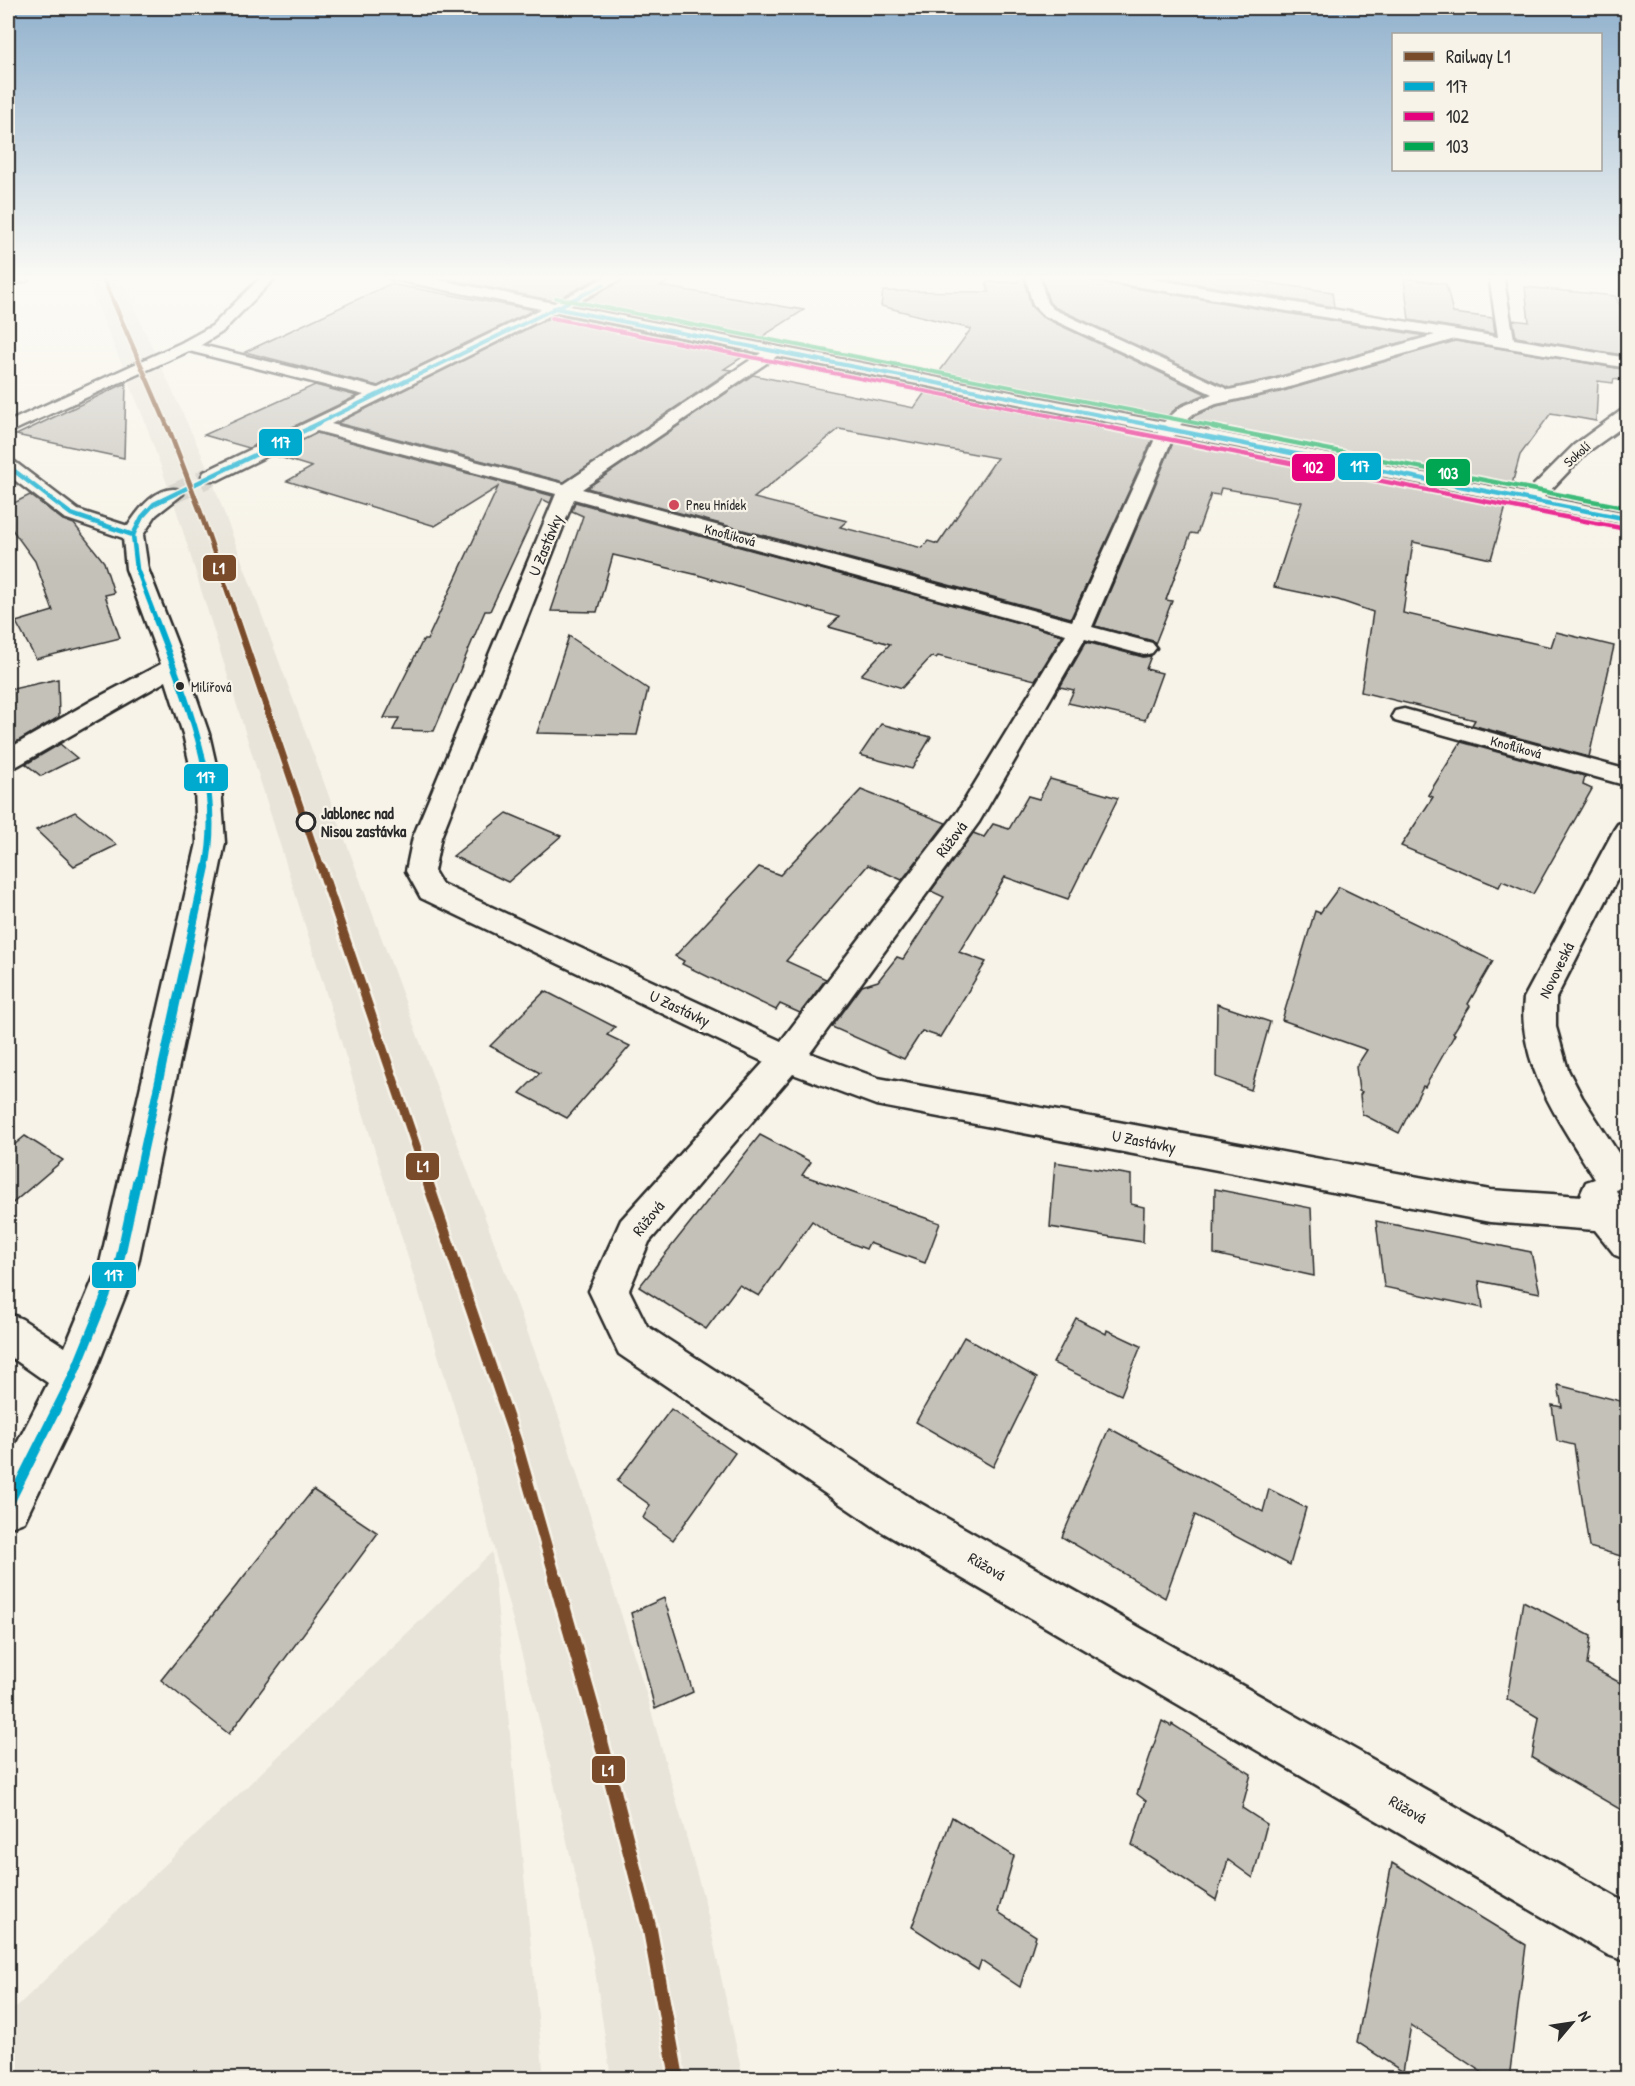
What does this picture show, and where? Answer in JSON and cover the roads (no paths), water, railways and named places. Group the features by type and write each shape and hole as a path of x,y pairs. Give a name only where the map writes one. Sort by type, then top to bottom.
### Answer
{"street":[{"path":"8,428 129,372"},
{"path":"294,372 382,394"},
{"path":"211,476 425,372"},
{"path":"567,491 742,372"},
{"path":"877,372 1628,519"},
{"path":"1178,372 1227,395"},
{"name":"Růžová","path":"1321,372 1196,404 1176,417 1168,429 1080,629 969,816 787,1058 634,1232 609,1291 633,1340 895,1514 1628,1935"},
{"name":"Sokolí","path":"1530,500 1580,449 1628,414"},
{"name":"Knoflíková","path":"315,425 1144,648"},
{"path":"8,466 71,514 133,535"},
{"name":"U Zastávky","path":"567,491 427,837 420,871 431,891 787,1058 876,1091 1617,1228"},
{"path":"8,1506 73,1376 119,1263 211,843 208,787 196,734 174,667 137,569 133,535 142,517 154,504 173,494"},
{"path":"8,760 102,705 174,667"},
{"name":"Knoflíková","path":"1404,716 1628,778"},
{"name":"Novoveská","path":"1620,1176 1570,1108 1549,1065 1539,1029 1540,998 1628,830"},
{"path":"1617,1228 1598,1192 1603,1181 1620,1176"},
{"path":"8,1332 73,1376"}],"tunnel":[{"path":"173,494 211,476"}],"rail line":[{"name":"L1","path":"144,372 199,508 516,1441 595,1718 650,1930 677,2078"}],"place":[{"name":"Pneu Hnídek","path":"674,505"},
{"name":"Milířová","path":"180,686"},
{"name":"Jablonec nad Nisou zastávka","path":"306,822"}]}
